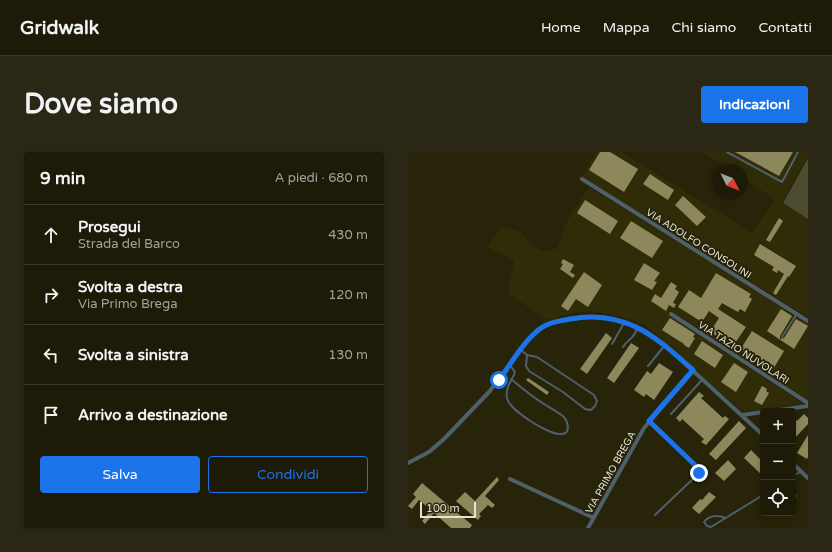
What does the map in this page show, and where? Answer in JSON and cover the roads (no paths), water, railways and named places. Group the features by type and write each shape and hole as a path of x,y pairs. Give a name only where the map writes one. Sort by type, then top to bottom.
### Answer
{"street":[{"name":"VIA ADOLFO CONSOLINI","path":"582,179 808,321"},
{"name":"VIA TAZIO NUVOLARI","path":"671,314 808,405"},
{"path":"408,463 429,452 443,440 486,396 539,329 553,322 590,317 625,322 638,327 665,345 760,432"},
{"name":"VIA PRIMO BREGA","path":"588,528 642,430 693,370"},
{"path":"790,408 808,405"},
{"path":"742,415 760,412"},
{"path":"796,467 808,478"},
{"path":"510,479 594,518"}],"lane":[{"path":"727,152 782,182 798,152"},
{"path":"782,337 796,314"},
{"path":"612,344 625,322"},
{"path":"623,347 627,341 634,336 638,327"},
{"path":"648,366 665,345"},
{"path":"521,350 527,355 537,357 594,395 597,399 595,406 591,410 586,409 530,371 526,366 527,355"},
{"path":"510,365 515,372 511,379 508,386 508,400 526,419 560,434 567,432 567,422 563,417 511,379"},
{"path":"672,414 702,379"},
{"path":"649,421 700,471 655,515"},
{"path":"796,474 801,471"},
{"path":"726,518 715,515 704,522 706,526 710,527 726,518 760,497"}]}
